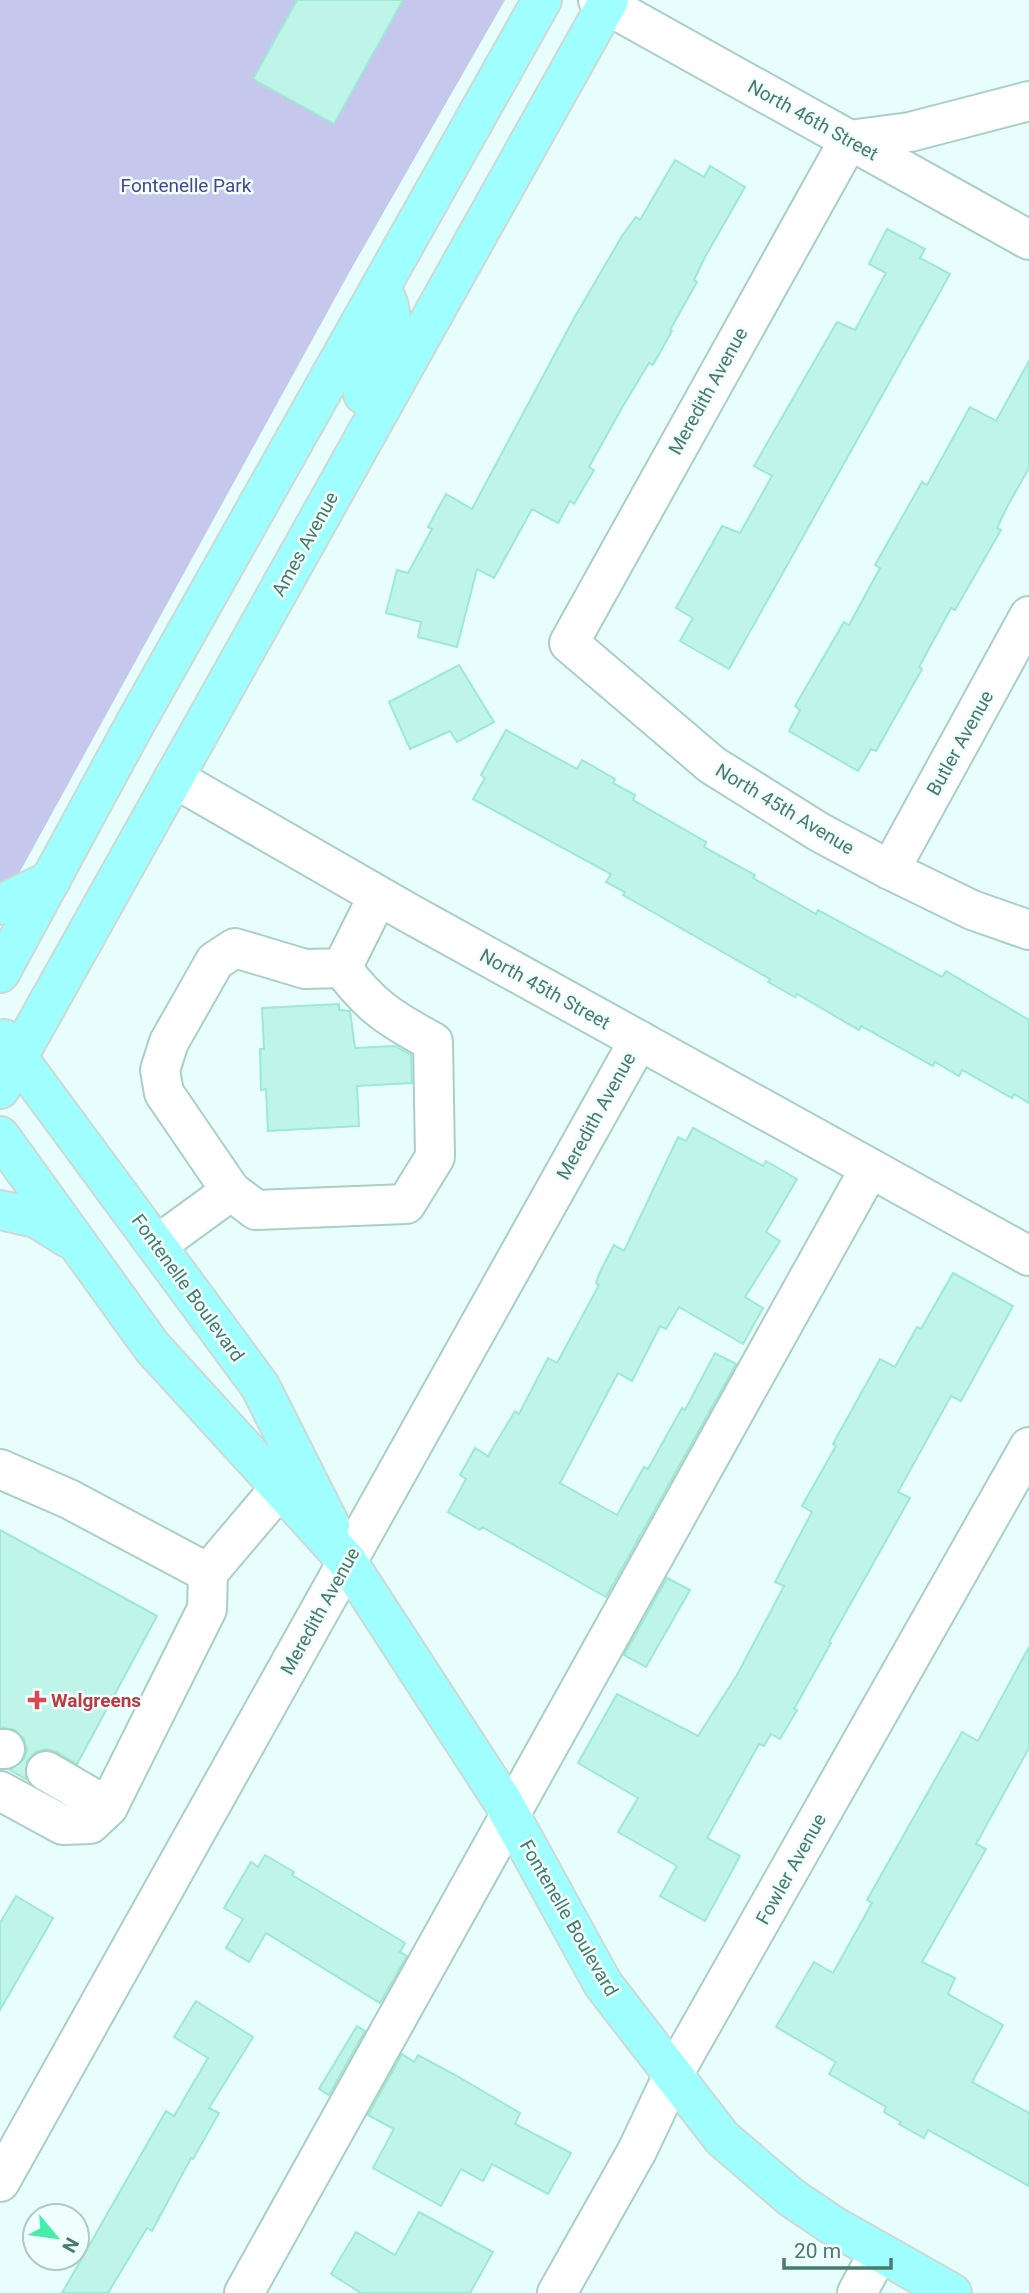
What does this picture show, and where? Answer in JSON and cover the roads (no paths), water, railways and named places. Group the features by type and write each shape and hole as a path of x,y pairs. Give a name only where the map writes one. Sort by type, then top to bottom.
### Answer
{"main road":[{"path":"0,974 542,0"},
{"name":"Ames Avenue","path":"6,1060 174,778 604,2"},
{"path":"263,619 293,524 381,359 391,323 387,298 380,289"},
{"path":"0,905 51,880"},
{"name":"Fontenelle Boulevard","path":"6,1060 157,1245 260,1386 347,1562"},
{"name":"Fontenelle Boulevard","path":"0,1136 152,1347 347,1562 420,1669 511,1816 603,1984 722,2138 792,2198 952,2293"},
{"path":"0,1210 36,1218 56,1229 84,1252"}],"street":[{"name":"North 46th Street","path":"604,2 1029,240"},
{"path":"849,140 910,132 1029,100"},
{"name":"Meredith Avenue","path":"569,643 849,140"},
{"name":"Butler Avenue","path":"890,870 1029,616"},
{"name":"North 45th Avenue","path":"569,643 712,765 819,832 972,910 1029,930"},
{"name":"North 45th Street","path":"174,778 378,896 1029,1256"},
{"path":"342,968 378,896"},
{"path":"235,948 305,969 342,968 372,1004 389,1018 433,1042 435,1157 406,1204 256,1210 230,1191 164,1093 160,1070 170,1042 215,961 235,948"},
{"name":"Meredith Avenue","path":"0,2182 639,1040"},
{"path":"244,2293 870,1168"},
{"path":"157,1245 230,1191"},
{"name":"Fowler Avenue","path":"557,2293 637,2151 673,2075 1029,1447"},
{"path":"0,1469 69,1499 208,1573"},
{"path":"0,1791 63,1825 90,1824 108,1807 207,1609 208,1573 280,1488"},
{"path":"46,1771 108,1807"},
{"path":"857,2293 880,2252"}],"place":[{"name":"Walgreens","path":"37,1700"}],"park label":[{"name":"Fontenelle Park","path":"186,185"}]}
